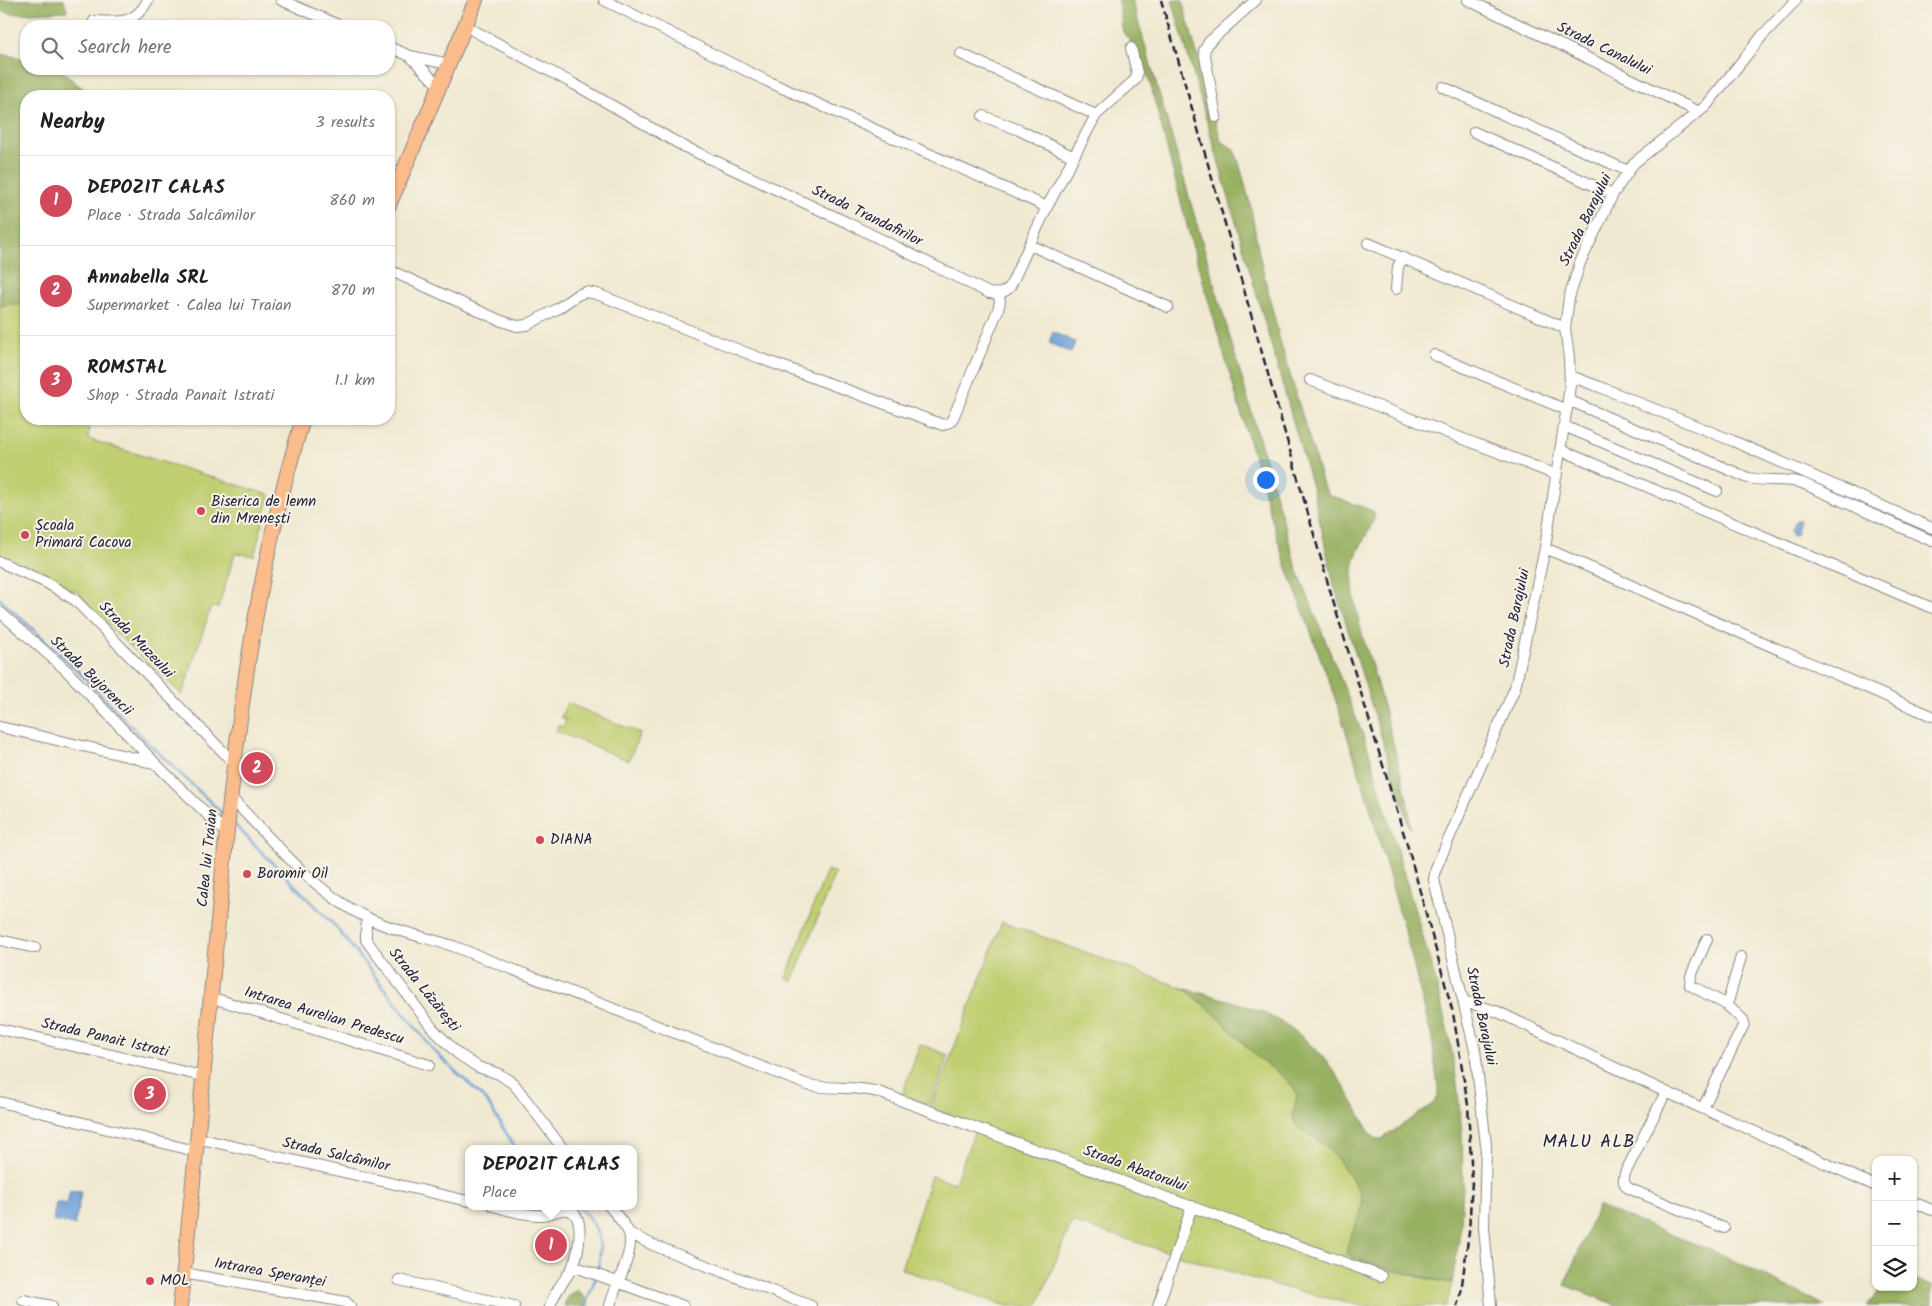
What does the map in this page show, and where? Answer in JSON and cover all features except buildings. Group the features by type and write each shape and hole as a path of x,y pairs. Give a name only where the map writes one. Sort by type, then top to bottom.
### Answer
{"highway":[{"path":"395,191 476,0"},
{"name":"Calea lui Traian","path":"180,1306 234,763 256,608 277,513 301,425"}],"street":[{"path":"126,20 132,19 140,13 148,0"},
{"path":"281,0 327,20"},
{"path":"604,0 767,81 1047,207"},
{"path":"1216,118 1204,51 1209,42 1256,0"},
{"name":"Strada Canalului","path":"1468,0 1699,112"},
{"name":"Strada Barajului","path":"1491,1306 1484,1227 1486,1145 1484,1116 1475,1050 1434,880 1436,868 1515,688 1545,548 1561,450 1570,376 1565,328 1568,298 1589,240 1613,194 1628,171 1643,155 1699,112 1762,36 1796,0"},
{"name":"Strada Trandafirilor","path":"465,26 567,80 683,146 848,223 989,293 998,294"},
{"path":"395,273 499,320 517,326 535,322 557,310 577,295 586,292 597,294 762,359 944,425 953,418 998,310 1000,301 998,294 1010,287 1047,207 1096,116 1136,79 1137,73 1131,48"},
{"path":"395,50 410,56 449,64"},
{"path":"961,54 1096,116"},
{"path":"410,56 439,86"},
{"path":"1443,87 1628,171"},
{"path":"983,116 1019,130 1074,157"},
{"path":"1474,132 1613,194"},
{"path":"1368,243 1565,328"},
{"path":"1030,245 1168,308"},
{"path":"1396,289 1398,267 1402,258"},
{"path":"1434,355 1567,405 1748,478 1761,481 1791,480 1802,483 1932,541"},
{"path":"1570,376 1733,441 1932,528"},
{"path":"1310,380 1557,475"},
{"path":"1564,426 1716,490"},
{"path":"1561,450 1932,608"},
{"path":"1545,548 1932,716"},
{"name":"Strada Muzeului","path":"0,562 47,583 75,600 234,763"},
{"name":"Strada Bujorencii","path":"0,612 66,670 157,765 227,829"},
{"name":"Strada Bujorencii","path":"0,727 135,758 157,765"},
{"name":"Strada Abatorului","path":"230,796 306,874 347,906 368,919 402,932 453,946 808,1085 863,1088 878,1092 1381,1276"},
{"name":"Strada Lăzărești","path":"368,919 366,940 429,1024 457,1053 478,1067 499,1074 514,1084 560,1145"},
{"path":"1703,1108 1744,1024 1743,1020 1727,1005 1690,985 1691,976 1707,939"},
{"path":"0,940 35,948"},
{"path":"1727,1005 1741,957"},
{"name":"Intrarea Aurelian Predescu","path":"210,997 429,1065"},
{"path":"1464,1000 1498,1012 1666,1092 1872,1184"},
{"name":"Strada Panait Istrati","path":"0,1029 202,1076"},
{"path":"1666,1092 1623,1180 1628,1188 1724,1228"},
{"path":"0,1102 196,1145"},
{"name":"Strada Salcâmilor","path":"196,1145 465,1200"},
{"path":"1917,1204 1932,1210"},
{"path":"1158,1306 1192,1206"},
{"path":"511,1210 533,1215 545,1215 559,1210"},
{"path":"550,1306 552,1299 573,1266 580,1238 579,1227 574,1214 568,1210"},
{"path":"612,1210 629,1233 653,1245 811,1306"},
{"path":"610,1306 628,1256 629,1233"},
{"path":"573,1266 682,1306"},
{"name":"Intrarea Speranței","path":"183,1273 346,1302 350,1306"},
{"path":"399,1280 514,1306"},
{"path":"23,1300 52,1306"}],"green space":[{"path":"0,0 64,0 67,11 14,14 0,11"},
{"path":"1118,0 1132,0 1297,569 1368,748 1435,978 1450,1042 1457,1083 1462,1135 1463,1185 1461,1226 1452,1283 1391,1270 1352,1257 1347,1252 1362,1207 1360,1194 1356,1186 1339,1161 1326,1147 1318,1139 1300,1129 1294,1122 1293,1115 1297,1094 1288,1080 1256,1056 1213,1012 1183,988 1258,1010 1299,1034 1332,1069 1349,1094 1371,1135 1377,1139 1382,1139 1434,1103 1438,1097 1432,1039 1409,947 1368,800 1333,692 1282,554 1190,237 1149,79 1137,50 1123,32"},
{"path":"1172,0 1182,0 1221,141 1234,149 1239,163 1250,203 1259,254 1279,337 1323,485 1329,495 1373,511 1375,515 1354,563 1354,597 1359,623 1405,790 1410,829 1334,585 1312,487"},
{"path":"0,54 20,58 20,75 66,75 85,90 20,90 20,305 13,304 0,306"},
{"path":"11,303 20,305 20,425 89,425 88,439 270,495 254,556 235,553 218,608 211,607 182,695 95,613 77,591 64,589 0,556 0,306"},
{"path":"567,703 640,733 629,761 556,731 558,725 563,727 566,720 561,717"},
{"path":"827,870 835,873 793,981 786,978"},
{"path":"1002,922 1183,988 1213,1012 1256,1056 1288,1080 1297,1094 1293,1115 1294,1122 1326,1147 1339,1161 1356,1186 1362,1201 1362,1207 1347,1253 1352,1257 1422,1278 1452,1283 1446,1306 1361,1306 1273,1285 1072,1222 1037,1306 1007,1306 901,1269 931,1176 955,1183 977,1125 931,1108"},
{"path":"920,1044 948,1055 930,1105 902,1095"},
{"path":"1598,1206 1723,1255 1825,1306 1619,1306 1564,1285"},
{"path":"1917,1281 1932,1285 1932,1306 1866,1306 1880,1291 1917,1291"},
{"path":"577,1290 588,1302 588,1306 564,1306 568,1296"}],"water":[{"path":"1053,332 1075,342 1071,353 1049,343"},
{"path":"1796,520 1800,520 1796,535 1792,536 1790,532"},
{"path":"70,1190 81,1192 75,1225 53,1221 56,1202 67,1204"}],"waterway":[{"path":"0,599 72,665 141,736 224,815"},
{"path":"234,824 335,926 434,1051 486,1100 514,1145"},
{"path":"582,1210 596,1228 600,1244 597,1272"},
{"path":"585,1306 596,1277"}],"railway":[{"path":"1161,0 1333,601 1409,851 1453,1013 1468,1105 1472,1181 1469,1232 1461,1292 1457,1306"}],"place":[{"name":"Biserica de lemn din Mrenești","path":"201,511"},
{"name":"Școala Primară Cacova","path":"25,535"},
{"name":"Annabella SRL","path":"257,768"},
{"name":"DIANA","path":"540,840"},
{"name":"Boromir Oil","path":"247,874"},
{"name":"ROMSTAL","path":"150,1094"},
{"name":"DEPOZIT CALAS","path":"551,1245"},
{"name":"MOL","path":"150,1281"}],"district":[{"name":"MALU ALB","path":"1589,1142"}]}
